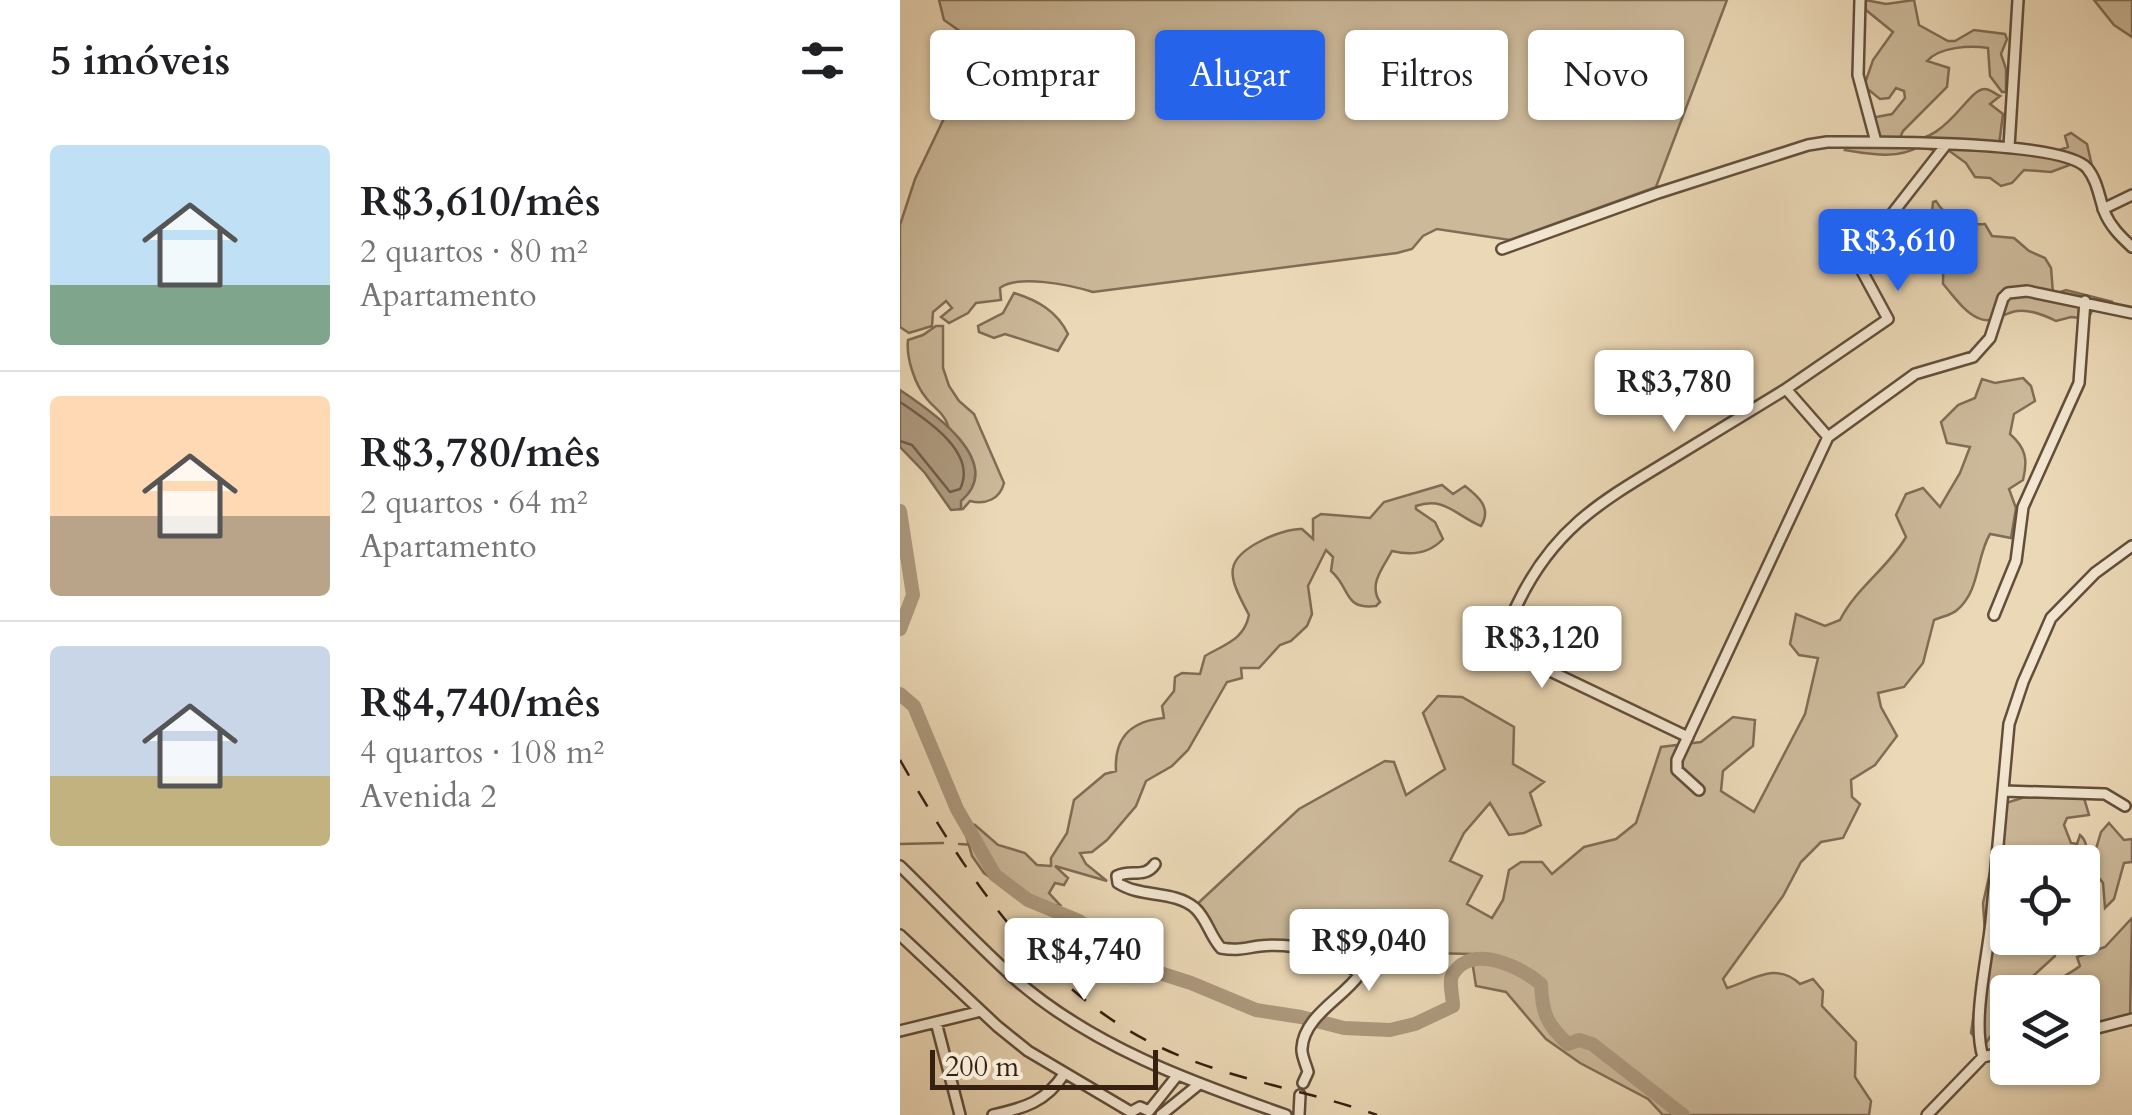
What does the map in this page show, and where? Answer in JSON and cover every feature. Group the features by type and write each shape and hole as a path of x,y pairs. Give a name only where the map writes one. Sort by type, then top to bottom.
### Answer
{"street":[{"path":"1860,0 1858,75 1876,142"},
{"path":"2010,147 2018,0"},
{"path":"1502,250 1808,145 1876,142 2010,147 2076,160 2094,180 2114,230 2132,246"},
{"path":"1688,737 1521,658 1510,648 1506,632 1529,580 1572,525 1599,502 1786,389 1888,319 1856,260 1945,146"},
{"path":"2103,209 2132,195"},
{"path":"1699,790 1676,766 1828,437 1915,374 1974,357 1990,338 2002,298 2008,292 2085,301 2132,313"},
{"path":"1994,615 2016,561 2024,506 2079,383 2085,301"},
{"path":"1786,389 1828,437"},
{"path":"1999,845 2009,724 2023,682 2052,618 2095,573 2132,546"},
{"path":"2003,792 2105,794 2125,806"},
{"path":"1155,864 1144,873 1123,873 1117,876 1118,882 1128,889 1181,900 1194,907 1221,948 1239,952 1260,946 1302,949 1333,957 1359,975 1312,1025 1301,1051 1308,1072 1304,1083"},
{"path":"900,866 1016,979 1100,1036 1176,1076 1286,1115"},
{"path":"900,935 1028,1051 1130,1113 1140,1107 1150,1113 1176,1076"},
{"path":"1983,1058 1980,1022 1990,939"},
{"path":"900,1031 980,1011"},
{"path":"2100,1028 2132,1020"},
{"path":"936,1022 960,1115"},
{"path":"1927,1115 1983,1058 1990,1056"},
{"path":"994,1115 1028,1107 1044,1098 1064,1074"},
{"path":"1161,1115 1198,1085"},
{"path":"1298,1115 1300,1095"}],"shaded area":[{"path":"939,0 1727,0 1684,113 1684,30 1528,30 1528,120 1681,120 1656,187 1510,240 1437,229 1423,236 1412,249 1397,253 1093,292 1031,281 1008,284 1000,288 1001,300 976,303 968,313 949,323 941,317 952,308 946,301 933,312 932,326 909,333 900,327 900,225 915,179 943,120 1135,120 1135,30 958,30 944,20"},
{"path":"1865,0 1886,4 1914,0 1919,25 1948,41 1974,30 2005,34 2007,39 2001,54 2006,69 2006,92 1990,76 1988,48 1955,48 1932,56 1927,61 1949,68 1947,87 1903,131 1899,140 1930,135 1978,91 1987,89 2000,96 1990,104 2003,114 1999,145 2048,154 2068,147 2065,136 2071,133 2087,144 2092,166 2084,169 2072,164 2051,172 2024,170 2012,183 2001,186 1990,178 1975,177 1966,163 1944,147 1933,150 1920,146 1893,154 1845,150 1848,145 1874,136 1871,118 1892,114 1905,98 1904,91 1896,88 1889,98 1880,99 1864,86 1873,60 1893,32 1866,10"},
{"path":"2094,0 2132,0 2132,37 2114,25"},
{"path":"1936,201 1957,219 1985,224 1992,236 2014,238 2045,258 2051,268 2053,293 2061,298 2060,292 2066,290 2113,302 2095,305 2088,319 2071,317 2056,321 2022,311 1988,320 1973,315 1943,284 1944,237 1931,224"},
{"path":"1014,293 1038,303 1058,319 1068,334 1058,351 1005,334 994,338 979,332 978,326 1003,313"},
{"path":"943,326 943,368 949,386 974,414 1004,483 991,500 970,501 963,509 959,509 947,423 919,386 908,355 908,340"},
{"path":"2023,378 2031,386 2035,401 2014,414 2010,434 2025,460 2023,480 2009,489 2016,508 2011,538 1990,534 1970,593 1955,612 1934,620 1923,663 1904,687 1878,693 1897,736 1875,765 1851,780 1852,797 1860,804 1843,838 1821,842 1801,862 1783,896 1723,979 1727,988 1773,973 1791,977 1800,984 1813,979 1823,991 1822,1006 1856,1042 1855,1077 1871,1101 1869,1115 1663,1115 1648,1099 1580,1063 1546,1039 1506,992 1476,986 1471,954 1430,953 1407,962 1352,967 1302,949 1221,948 1194,907 1299,809 1385,761 1394,762 1406,795 1445,769 1423,713 1438,696 1462,697 1514,727 1513,764 1544,782 1530,793 1541,825 1509,835 1490,803 1464,833 1450,861 1482,876 1467,904 1492,918 1503,900 1509,870 1521,862 1542,862 1552,874 1584,847 1616,839 1636,823 1661,747 1701,742 1733,717 1755,720 1753,746 1723,771 1721,791 1754,812 1805,714 1818,658 1799,655 1790,644 1796,614 1825,626 1840,620 1906,537 1896,515 1906,494 1923,488 1940,507 1960,473 1970,447 1947,443 1941,422 1958,405 1975,398 1982,379 1995,383"},
{"path":"1442,485 1453,494 1465,486 1475,494 1484,508 1481,526 1443,505 1416,506 1435,522 1443,539 1420,552 1392,551 1376,582 1380,602 1376,606 1353,601 1331,571 1333,557 1326,550 1308,586 1312,614 1307,626 1291,641 1280,645 1259,668 1241,668 1242,678 1227,682 1188,750 1172,766 1146,781 1136,806 1107,840 1092,852 1080,853 1086,864 1107,881 1055,866 1068,878 1064,885 1055,883 1049,893 1060,905 1046,906 1023,900 984,873 972,856 966,835 970,824 998,845 1025,853 1037,865 1051,866 1051,858 1067,833 1074,800 1105,774 1116,771 1118,749 1127,733 1142,723 1164,718 1162,706 1174,691 1175,677 1182,673 1200,674 1205,656 1243,630 1249,615 1233,580 1233,568 1243,553 1273,535 1294,530 1302,529 1313,539 1313,519 1321,514 1370,518 1384,502"},
{"path":"2074,788 2084,798 2089,815 2067,818 2064,825 2071,843 2077,844 2080,835 2085,845 1996,845 2006,803 2025,797 2052,798"},
{"path":"2109,823 2124,840 2132,839 2132,862 2124,863 2114,899 2105,908 2097,845"},
{"path":"1990,873 1990,955 2055,956 2034,975 1990,975 1990,1037 1984,1046 1971,1033 1985,933 1983,903"},
{"path":"2132,918 2130,1018 2100,1026 2100,975 2067,975 2080,966 2077,957 2100,955 2100,949"}],"water":[{"path":"900,390 945,424 970,454 975,470 973,486 961,501 961,509 951,510 925,473 900,447"}],"waterway":[{"path":"900,511 913,595 900,629"},
{"path":"900,694 914,706 957,809 995,875 1028,900 1079,921 1141,967 1256,1010 1344,1028 1390,1030 1415,1024 1453,1006 1452,977 1461,965 1472,960 1497,961 1541,984 1547,1017 1568,1044 1579,1040 1592,1044 1683,1115"},
{"path":"900,844 943,843"},
{"path":"959,844 976,845"}],"railway":[{"path":"900,760 980,887 1043,963 1080,996 1120,1025 1190,1060 1377,1115"}]}
